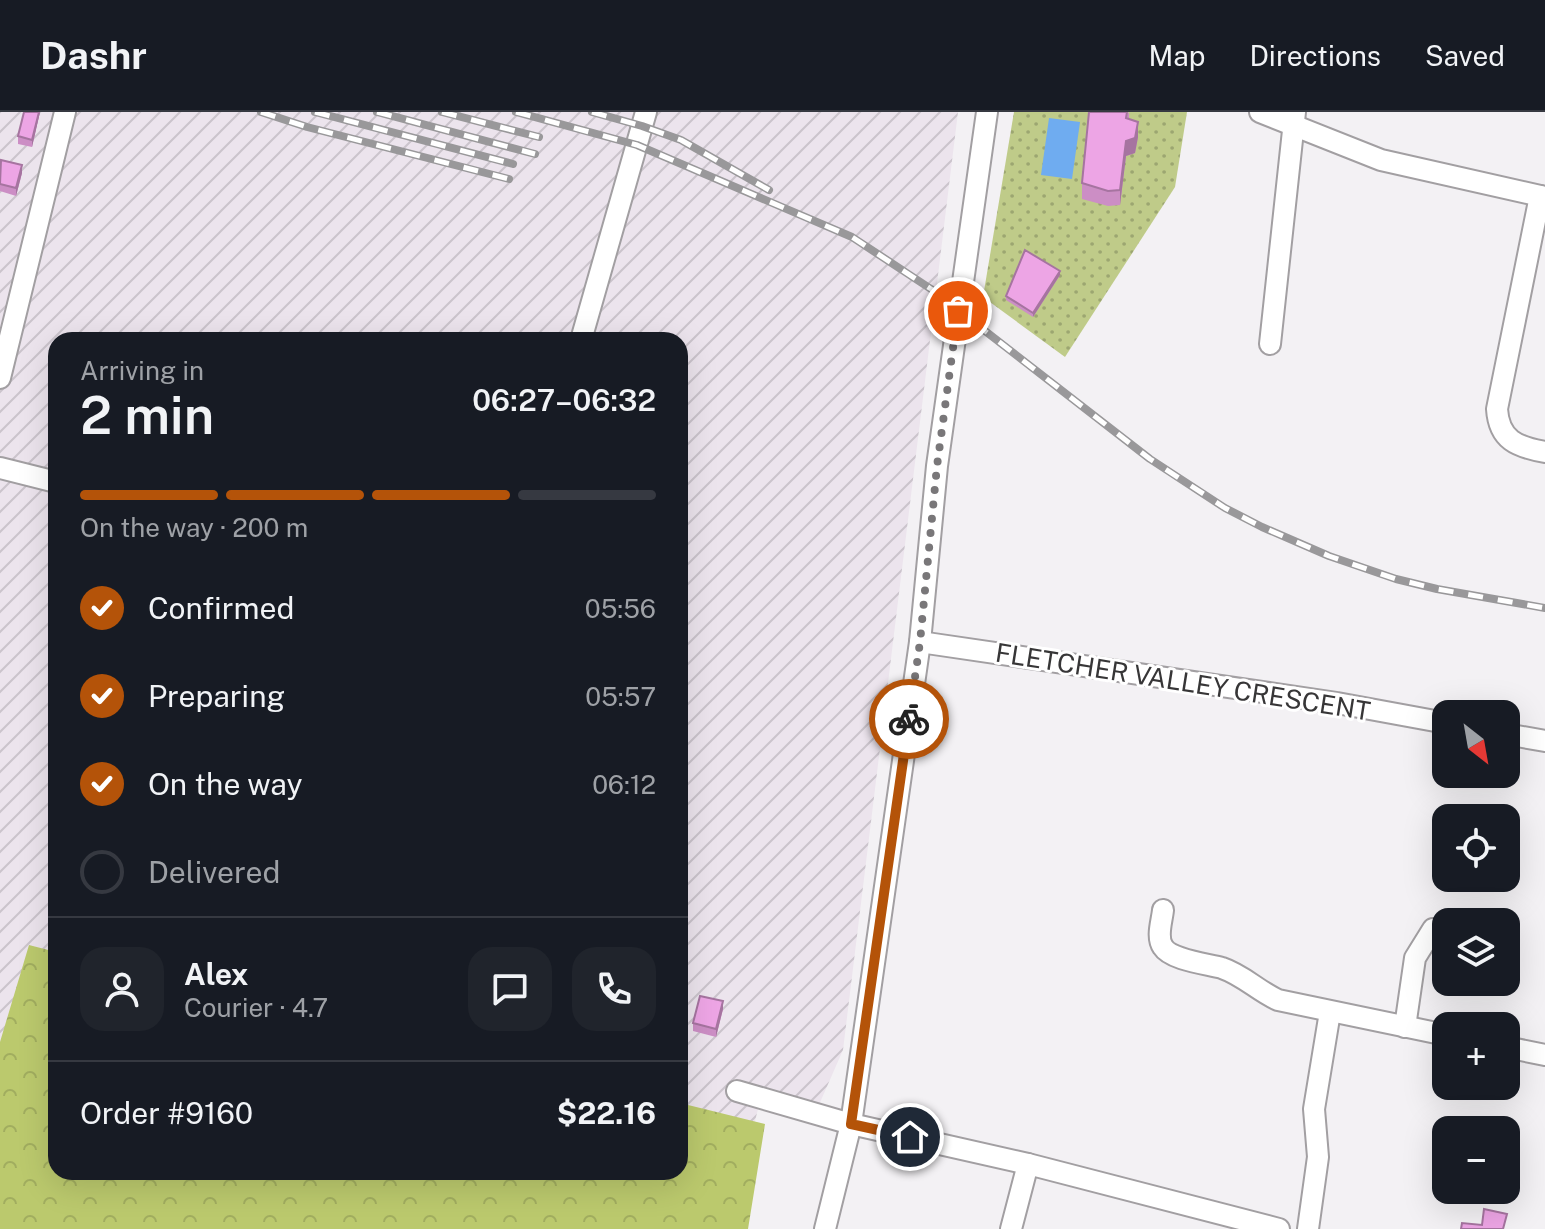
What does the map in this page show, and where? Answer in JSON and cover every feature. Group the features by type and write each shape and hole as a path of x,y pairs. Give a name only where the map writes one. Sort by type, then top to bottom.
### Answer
{"street":[{"path":"0,378 65,112"},
{"path":"583,332 646,112"},
{"path":"825,1229 851,1124 920,642 937,466 987,112"},
{"path":"1260,112 1294,118 1355,151 1381,160 1542,196 1497,409 1498,421 1507,437 1521,448 1545,452"},
{"path":"1270,344 1294,118"},
{"path":"0,468 48,480"},
{"name":"FLETCHER VALLEY CRESCENT","path":"920,642 1337,703 1432,720"},
{"path":"1520,737 1545,741"},
{"path":"1163,910 1161,945 1169,954 1226,969 1278,1000 1432,1032"},
{"path":"1405,1027 1415,958 1432,931"},
{"path":"1308,1229 1318,1157 1314,1109 1330,1012"},
{"path":"1520,1050 1545,1055"},
{"path":"737,1091 851,1124 1028,1164 1279,1229"},
{"path":"1011,1229 1028,1164"}],"shaded area":[{"path":"0,112 958,112 843,1050 818,1107 763,1089 728,1229 0,1229"}],"green space":[{"path":"1014,112 1187,112 1175,187 1065,357 983,297"},
{"path":"29,945 48,950 48,1180 688,1180 688,1105 765,1124 748,1229 0,1229 0,1042"}],"water":[{"path":"1049,118 1080,122 1072,179 1041,175"}],"building":[{"path":"24,112 39,112 32,140 18,136"},
{"path":"1089,112 1127,112 1126,118 1138,122 1135,138 1126,141 1120,190 1108,191 1082,183"},
{"path":"1,160 22,165 16,188 0,184"},
{"path":"1025,250 1060,271 1033,313 1006,296"},
{"path":"700,996 723,1001 716,1029 693,1023"},
{"path":"1484,1209 1507,1214 1503,1229 1461,1229 1462,1223 1482,1225"}],"railway":[{"path":"261,112 307,127 509,179"},
{"path":"315,112 513,164"},
{"path":"377,112 535,154"},
{"path":"442,112 539,137"},
{"path":"516,112 637,145 852,237 931,289 1150,459 1225,508 1262,527 1329,556 1396,579 1545,608"},
{"path":"592,112 681,140 769,190"}],"way so far":[{"path":"909,719 958,311"}],"route":[{"path":"909,719 851,1124 910,1137"}]}
